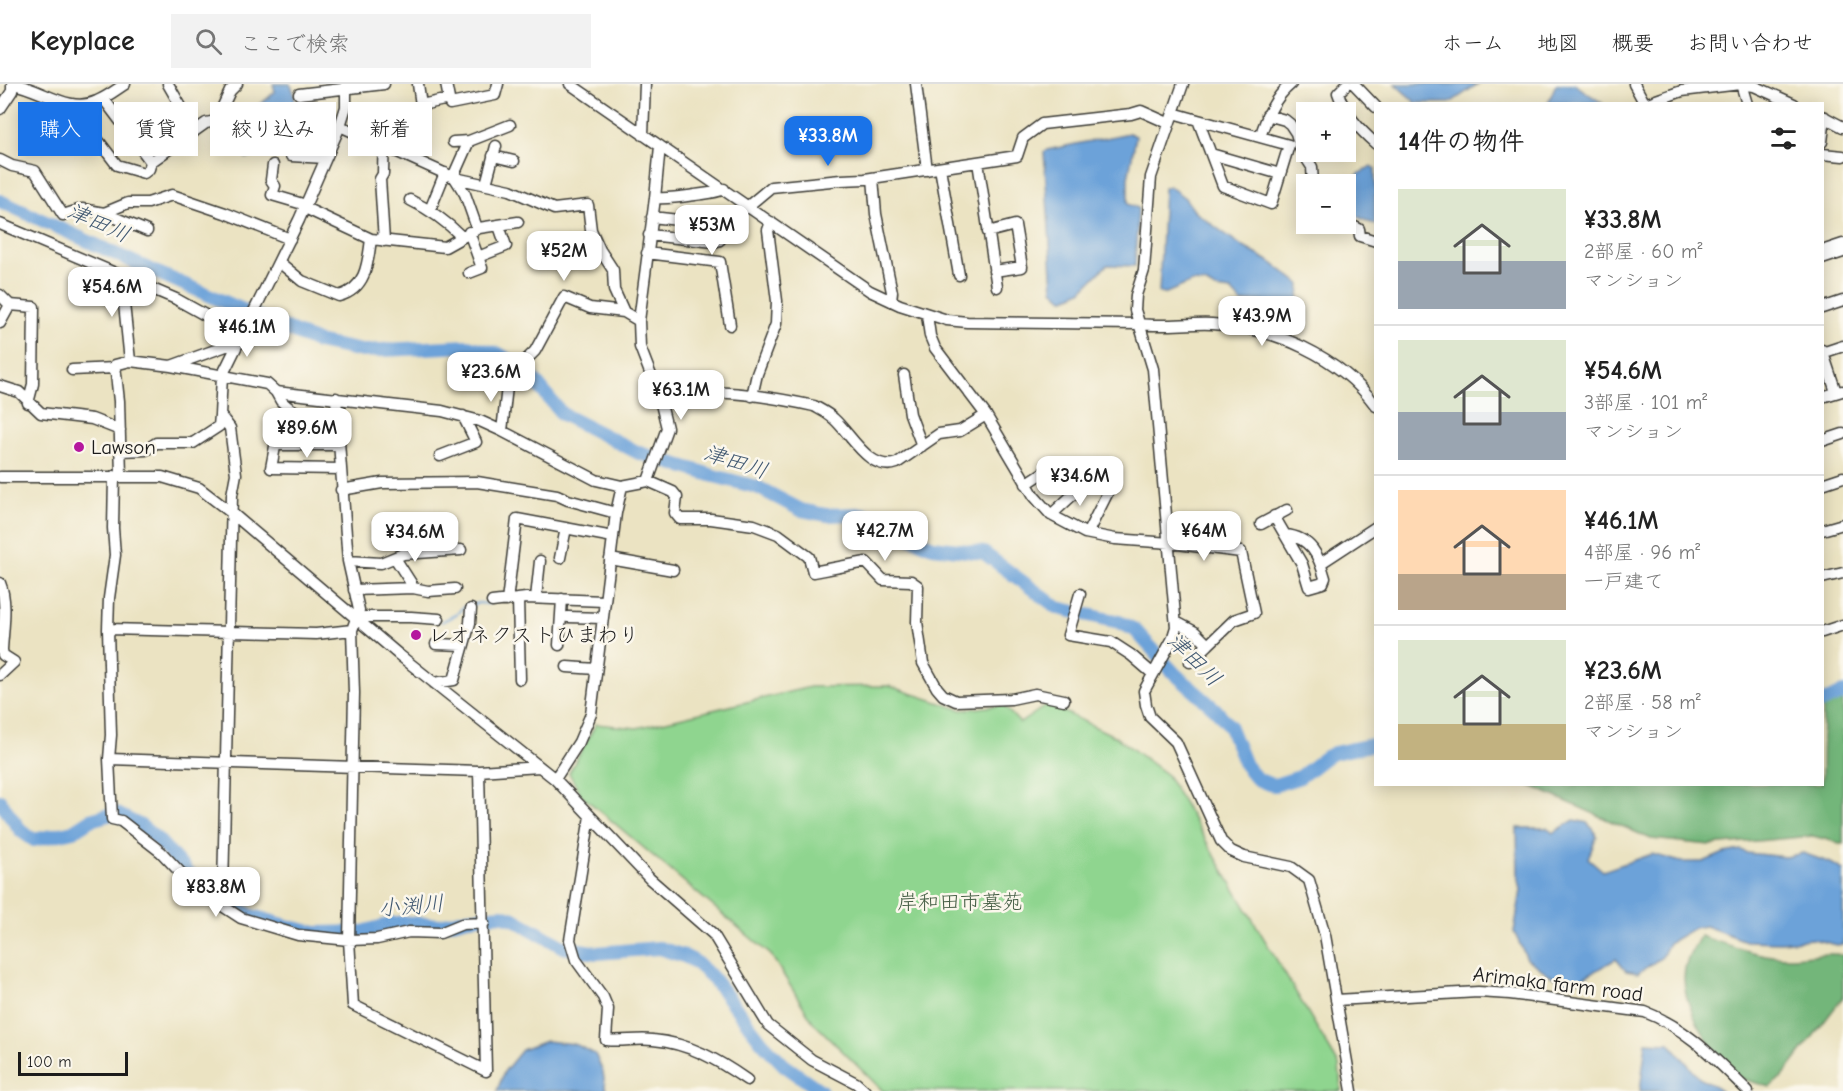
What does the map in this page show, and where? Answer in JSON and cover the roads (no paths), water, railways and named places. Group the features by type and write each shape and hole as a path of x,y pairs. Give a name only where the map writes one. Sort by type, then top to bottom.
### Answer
{"street":[{"path":"0,109 12,91 12,84 26,86 63,102"},
{"path":"94,102 125,84"},
{"path":"168,84 178,102"},
{"path":"198,129 206,123 216,121 230,91 237,84"},
{"path":"299,94 384,84"},
{"path":"418,84 421,105 449,99"},
{"path":"446,84 450,104 495,95 498,84"},
{"path":"570,84 870,291 891,301 927,315 967,322 1156,326 1213,324 1266,333 1301,347 1330,363 1357,383 1374,404"},
{"path":"643,135 645,84"},
{"path":"916,84 927,170"},
{"path":"1183,84 1151,177 1144,270 1136,295 1135,310 1153,369 1176,622 1172,640 1144,691 1150,717 1176,742 1221,842 1231,851 1244,857 1291,867 1309,880 1325,934 1352,1091"},
{"path":"1260,137 1274,103 1291,84"},
{"path":"1347,84 1338,93 1340,99 1355,123 1374,142"},
{"path":"1354,84 1374,105"},
{"path":"1634,84 1644,102"},
{"path":"1650,102 1682,90 1740,84 1754,86 1790,102"},
{"path":"1740,84 1746,102"},
{"path":"120,451 146,450 156,443 193,443 219,426 222,376 290,239 340,127 346,107 347,87"},
{"path":"103,98 151,162"},
{"path":"649,235 714,242 720,240 724,226 771,187 873,178 1017,156 1023,138 1042,124 1141,111 1171,118 1197,120 1289,145 1271,204 1223,186 1197,120"},
{"path":"1268,115 1285,120 1290,124 1296,133 1301,150 1312,167 1312,174"},
{"path":"1824,116 1843,127"},
{"path":"453,142 469,141 510,125"},
{"path":"325,158 291,156 292,129 340,127 348,131"},
{"path":"430,210 469,141"},
{"path":"102,145 117,165 144,172 149,169 151,162 160,156"},
{"path":"648,481 667,423 640,347 639,321 660,146"},
{"path":"486,184 495,151 514,161"},
{"path":"1212,154 1280,174"},
{"path":"1824,154 1843,156"},
{"path":"384,156 383,174 380,179 384,240"},
{"path":"405,156 451,176 510,190 554,209 588,205 591,230 613,270 614,290 624,312"},
{"path":"0,160 12,166 35,171 63,215 82,209 104,213 147,231"},
{"path":"978,162 997,287"},
{"path":"273,165 271,180 275,186 272,195 305,206 371,239 445,247 470,233 518,222"},
{"path":"940,168 959,275"},
{"path":"451,176 465,194 470,233 482,268 468,273"},
{"path":"873,178 876,214 892,292 891,301"},
{"path":"655,198 711,194 724,189"},
{"path":"104,213 128,203 148,203 172,195 290,239"},
{"path":"675,220 679,198"},
{"path":"410,200 470,233"},
{"path":"652,217 713,224"},
{"path":"752,396 757,374 776,324 777,301 768,231 771,222"},
{"path":"0,224 176,299 214,320"},
{"path":"988,232 1015,225 1022,267 994,271"},
{"path":"478,257 506,246 499,226"},
{"path":"1356,228 1359,229 1360,236 1374,240"},
{"path":"279,262 302,281 339,296 358,285 367,271 371,239"},
{"path":"686,258 688,239"},
{"path":"1824,250 1843,244"},
{"path":"1824,258 1843,252"},
{"path":"647,253 720,262 730,325"},
{"path":"127,278 123,294 130,361"},
{"path":"0,295 10,305 34,307 33,384 28,403"},
{"path":"502,431 508,378 535,351 564,297 590,308 624,312 639,321"},
{"path":"1824,307 1843,301"},
{"path":"0,323 10,305"},
{"path":"927,315 930,336 935,348 986,415 1039,504 1051,515 1084,533 1115,539 1241,552 1257,625"},
{"path":"171,366 240,341"},
{"path":"1824,352 1843,346"},
{"path":"1824,354 1840,391 1824,396"},
{"path":"339,443 321,427 288,407 267,384 171,366 130,361 115,365 120,451 113,528 115,555 109,598 108,629 112,819 122,821 161,852 195,888 241,918 298,935 349,940 377,939 409,932 440,933 462,924 484,923"},
{"path":"72,370 116,368"},
{"path":"904,375 910,414 922,446"},
{"path":"0,386 19,392 41,413 92,419 120,430"},
{"path":"658,396 696,391 752,396 814,406 826,412 872,460 890,466 897,464 939,434 960,430 986,415"},
{"path":"276,392 442,411 463,416 502,431 596,480 622,486 648,481 673,492 677,497 675,513 680,519 711,519 754,525 778,534 809,557 813,572 866,562 883,580 911,581 918,586 917,622 923,663 936,688 949,698 956,701 1011,699 1035,694 1064,700"},
{"path":"336,398 348,561 359,610 352,630 354,693 349,940 353,1005 486,1071 479,771"},
{"path":"216,901 223,890 232,495 236,474 230,428 220,415"},
{"path":"440,456 476,442 463,416"},
{"path":"1824,440 1843,434"},
{"path":"339,443 277,441 271,468 341,469"},
{"path":"1026,484 1058,463 1076,492"},
{"path":"0,477 162,477 199,488 434,683 555,779 650,879 713,934 768,1024 812,1060 856,1083 865,1091"},
{"path":"1824,483 1843,477"},
{"path":"1051,515 1091,478"},
{"path":"341,490 382,483 477,482 557,495 616,513"},
{"path":"555,779 579,741 591,714 604,601 622,486"},
{"path":"1084,533 1089,530 1107,494"},
{"path":"1261,524 1287,510"},
{"path":"1274,516 1302,564 1309,587 1323,583 1325,578 1325,560 1313,539"},
{"path":"520,679 513,600 517,519 613,537"},
{"path":"1824,529 1843,524"},
{"path":"560,558 566,528"},
{"path":"1325,560 1374,528"},
{"path":"1285,535 1308,542 1319,557 1325,560"},
{"path":"348,561 381,563 403,554 461,550"},
{"path":"395,558 411,583"},
{"path":"610,560 673,570"},
{"path":"536,598 540,561"},
{"path":"1824,578 1843,573"},
{"path":"0,583 4,601 2,650 3,654 14,662 0,675"},
{"path":"354,590 397,592 413,588 428,594 455,589"},
{"path":"1080,594 1068,634 1111,642 1155,671"},
{"path":"492,602 536,598 604,601"},
{"path":"559,645 562,599"},
{"path":"434,683 454,680 471,609"},
{"path":"1190,662 1234,620 1254,613"},
{"path":"357,619 399,614 439,619"},
{"path":"568,617 602,618"},
{"path":"1176,622 1195,632 1208,645"},
{"path":"1824,631 1843,625"},
{"path":"108,629 316,634 352,630"},
{"path":"436,644 463,645"},
{"path":"567,667 596,669"},
{"path":"109,759 479,771 540,767"},
{"path":"590,816 570,940 576,960 603,997 608,1009 606,1040 672,1042 715,1059 747,1080"},
{"name":"Arimaka farm road","path":"1336,1000 1478,992 1510,994 1645,1012 1683,1031 1748,1091"}],"water":[{"path":"273,84 290,84 294,93 294,102 263,102 275,91"},
{"path":"1395,84 1478,84 1451,102 1415,102"},
{"path":"1556,84 1574,84 1601,102 1548,102"},
{"path":"1129,133 1136,136 1128,178 1128,204 1138,208 1135,266 1107,265 1081,291 1063,299 1053,290 1044,152"},
{"path":"1371,166 1374,168 1374,225 1356,216 1356,176"},
{"path":"1169,186 1185,198 1195,212 1300,284 1299,299 1291,305 1261,301 1242,303 1231,291 1215,289 1205,283 1192,282 1164,294 1159,293 1164,188"},
{"path":"1574,820 1588,823 1597,836 1588,858 1603,871 1652,854 1681,862 1703,862 1724,853 1741,850 1747,853 1786,857 1803,853 1831,863 1843,870 1843,944 1837,945 1812,939 1781,942 1746,941 1705,926 1694,928 1669,943 1662,957 1638,973 1626,971 1616,959 1572,984 1553,977 1527,959 1514,932 1521,890 1518,875 1517,828 1547,828 1553,833"},
{"path":"546,1041 575,1044 595,1054 603,1072 606,1091 497,1091 504,1072 522,1050"},
{"path":"1646,1042 1670,1043 1699,1078 1721,1091 1640,1091"}],"waterway":[{"name":"津田川","path":"0,201 317,342 362,351 468,346 499,354 526,370 562,414 639,453 757,487 801,510 826,515 863,514 879,518 909,537 933,547 984,553 1058,608 1119,622 1135,630 1175,674 1216,710 1229,725 1245,765 1257,779 1269,784 1275,785 1300,777 1334,753 1374,744"},
{"path":"441,622 457,614 463,607 479,603 489,604"},
{"name":"津田川","path":"1824,701 1843,693"},
{"name":"小渕川","path":"0,801 21,831 34,840 73,831 90,820 115,813 141,826 158,840 187,872 249,915 316,933 363,932 394,923 441,925 468,918 502,915 514,919 563,947 597,953 659,948 684,956 694,961 712,977 762,1042 784,1065 821,1091"}],"place":[{"name":"Lawson","path":"79,447"},
{"name":"レオネクストひまわり","path":"416,635"}],"park label":[{"name":"岸和田市墓苑","path":"960,902"}]}
